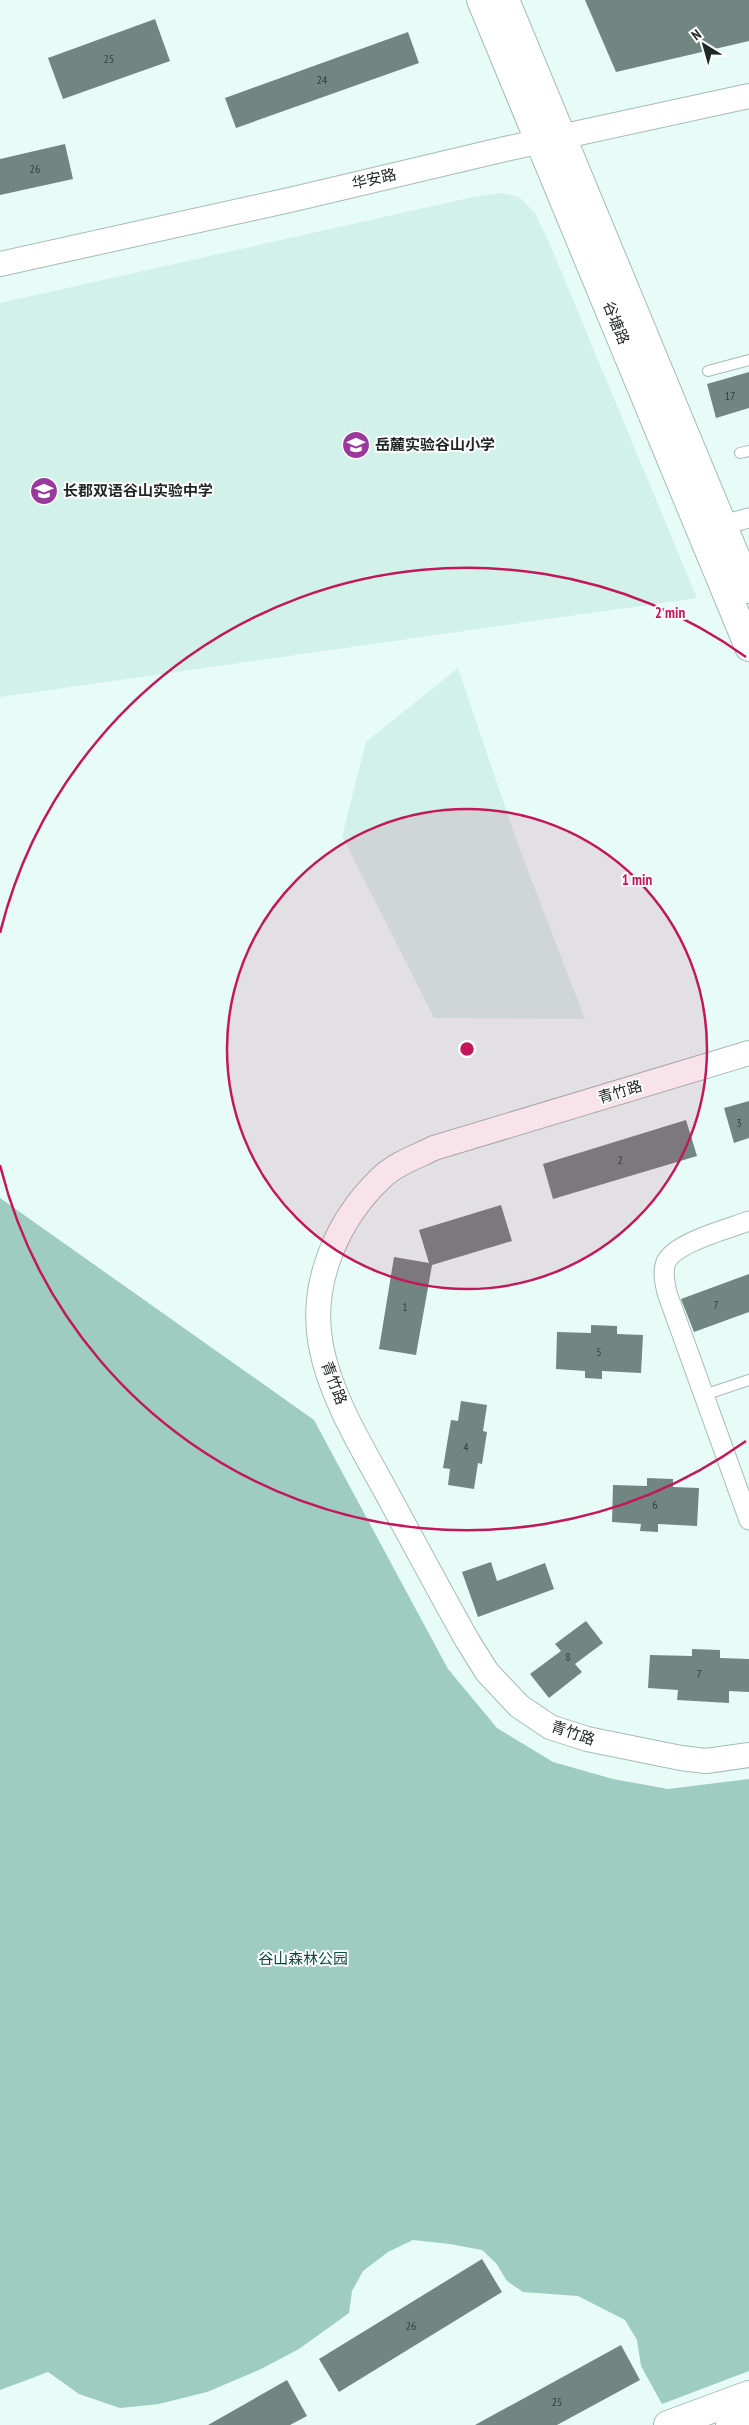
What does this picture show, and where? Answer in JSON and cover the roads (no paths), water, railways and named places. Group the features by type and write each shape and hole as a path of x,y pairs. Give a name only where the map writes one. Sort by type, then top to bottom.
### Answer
{"main road":[{"name":"谷塘路","path":"481,0 554,146 723,525 749,589"},
{"name":"谷塘路","path":"505,0 554,146 749,647"},
{"path":"668,2425 749,2395"},
{"path":"730,2425 749,2418"}],"street":[{"name":"华安路","path":"0,275 554,146 749,96"},
{"name":"华安路","path":"0,264 294,199 554,146 749,110"},
{"path":"723,525 749,518"},
{"name":"青竹路","path":"749,1053 434,1148 403,1163 382,1177 358,1205 335,1241 324,1267 318,1303 321,1345 334,1387 358,1439 466,1640 487,1672 519,1706 550,1727 587,1739 681,1758 706,1761 749,1755"},
{"name":"青竹路","path":"749,1061 436,1155 406,1169 387,1182 365,1209 341,1246 332,1269 326,1306 328,1344 341,1385 365,1437 474,1637 494,1669 523,1700 554,1720 590,1733 680,1751 706,1754 749,1747"},
{"path":"749,1221 684,1246 674,1253 666,1263 664,1279 667,1293 749,1520"}],"lane":[{"path":"708,371 749,360"},
{"path":"704,1395 749,1380"}],"place":[{"name":"岳麓实验谷山小学","path":"356,445"},
{"name":"长郡双语谷山实验中学","path":"44,491"}],"park label":[{"name":"谷山森林公园","path":"303,1959"}]}
